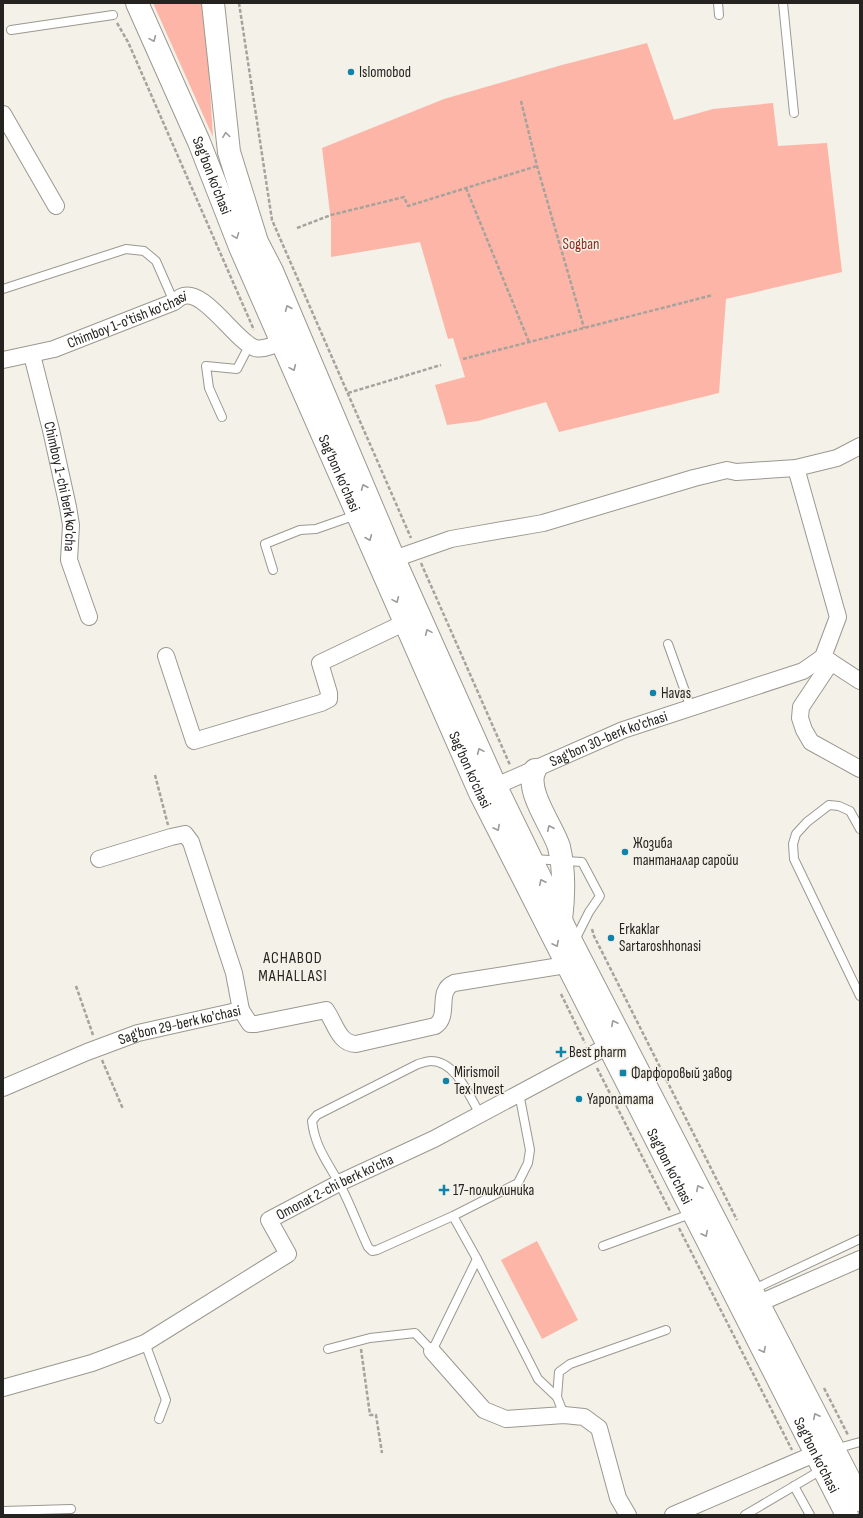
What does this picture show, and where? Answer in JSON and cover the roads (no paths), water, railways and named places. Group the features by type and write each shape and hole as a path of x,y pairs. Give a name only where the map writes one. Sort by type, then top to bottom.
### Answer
{"main road":[{"name":"Sag’bon ko’chasi","path":"137,3 199,142 240,248 273,342 358,514 406,622 506,782 530,859 751,1301"},
{"name":"Sag’bon ko’chasi","path":"212,3 225,131 234,173 257,242 272,271 273,342 394,559 506,782 566,965 694,1212 751,1301 837,1451 860,1500"},
{"path":"506,782 531,776 534,792 558,846 561,860 564,884 561,920"},
{"name":"Sag’bon ko’chasi","path":"837,1451 847,1515"}],"street":[{"path":"3,114 56,206"},
{"name":"Chimboy 1-o'tish ko'chasi","path":"3,360 32,355 54,349 187,296 206,303 237,334 273,342"},
{"name":"Chimboy 1-chi berk ko'cha","path":"32,355 52,430 70,519 69,560 89,616"},
{"path":"394,559 450,539 544,523 694,478 727,470 736,472 796,468 837,458 860,446"},
{"path":"796,468 838,617 827,659 801,708 800,718 811,742 860,769"},
{"path":"166,656 194,741 321,703 329,699 329,693 320,663 406,622"},
{"path":"827,659 860,681"},
{"name":"Sag'bon 30-berk ko'chasi","path":"506,782 623,730 803,671 827,659"},
{"path":"100,860 171,837 185,834 191,842 234,973 241,1010"},
{"name":"Sag'bon 29-berk ko'chasi","path":"3,1088 88,1052 138,1033 241,1010 250,1024 256,1024 326,1010 343,1040 348,1044 356,1044 435,1026 443,1017 444,991 448,986 454,983 566,965"},
{"name":"Omonat 2-chi berk ko'cha","path":"3,1388 92,1363 145,1343 288,1254 270,1220 339,1183 434,1139 608,1046"},
{"path":"751,1301 860,1259"},
{"path":"432,1351 484,1410 506,1419 564,1415 584,1417 599,1428 618,1498 628,1515"},
{"path":"673,1515 837,1451"}],"lane":[{"path":"718,3 719,15"},
{"path":"783,3 794,113"},
{"path":"11,30 113,15"},
{"path":"3,289 126,249 144,251 156,262 174,302"},
{"path":"222,417 209,388 206,366 237,370 273,342"},
{"path":"273,570 265,544 300,530 316,529 358,514"},
{"path":"668,644 691,708"},
{"path":"860,830 850,811 839,806 829,806 796,834 792,844 794,859 797,866 860,996"},
{"path":"530,859 582,862 600,896 589,912 573,944"},
{"path":"480,1114 457,1076 446,1065 431,1061 418,1064 317,1115 312,1121 321,1154 339,1183 368,1247 372,1250 377,1250 453,1216 509,1189 518,1183 528,1163 530,1150 519,1093"},
{"path":"603,1246 694,1212"},
{"path":"453,1216 477,1259 538,1379 557,1397 564,1415"},
{"path":"751,1301 860,1239"},
{"path":"328,1348 360,1341 415,1333 432,1351 477,1259"},
{"path":"557,1397 559,1372 570,1364 666,1330"},
{"path":"145,1343 166,1400 159,1419"},
{"path":"745,1515 794,1486 837,1451"},
{"path":"794,1486 810,1515"},
{"path":"3,1511 71,1509"}],"place":[{"name":"Islomobod","path":"351,72"},
{"name":"Havas","path":"653,693"},
{"name":"Жозиба тантаналар саройи","path":"625,852"},
{"name":"Erkaklar Sartaroshhonasi","path":"611,938"},
{"name":"Best pharm","path":"561,1052"},
{"name":"Фарфоровый завод","path":"623,1073"},
{"name":"Mirismoil Tex Invest","path":"446,1081"},
{"name":"Yaponamama","path":"579,1099"},
{"name":"17-поликлиника","path":"444,1190"}],"district":[{"name":"ACHABOD MAHALLASI","path":"293,967"}],"park label":[{"name":"Sogban","path":"581,244"}]}
